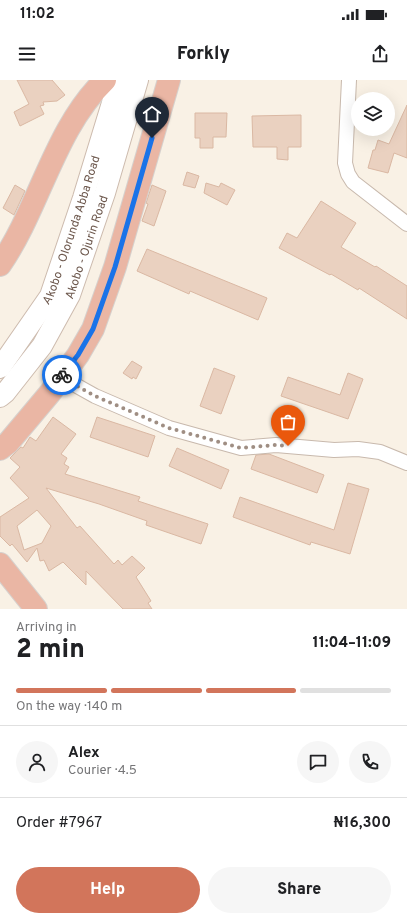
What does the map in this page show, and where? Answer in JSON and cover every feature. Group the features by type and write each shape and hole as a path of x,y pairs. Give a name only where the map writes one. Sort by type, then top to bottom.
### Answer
{"highway":[{"path":"0,264 18,238 61,144 89,96 105,80"},
{"path":"0,449 8,443 50,393 78,355 93,329 113,274 169,80"},
{"path":"0,564 36,609"}],"main road":[{"name":"Akobo - Olorunda Abba Road","path":"0,368 50,296 83,198 119,80"},
{"name":"Akobo - Ojurin Road","path":"0,397 5,393 42,346 70,295 105,193 138,80"}],"street":[{"path":"349,80 345,163 348,174 353,182 407,224"},
{"path":"61,377 95,396 169,428 241,448 276,445 334,450 358,449 380,452 407,463"}],"building":[{"path":"17,80 52,80 65,95 57,101 43,102 44,105 40,106 44,114 20,126 14,112 29,104"},
{"path":"407,105 407,158 394,153 388,173 368,168 373,150 375,150 378,140 389,144 393,136 395,136 395,131"},
{"path":"195,113 227,113 226,137 213,137 213,148 200,148 200,138 195,138"},
{"path":"301,115 301,147 288,147 288,160 277,159 277,147 253,147 252,116"},
{"path":"187,172 199,176 195,188 183,185"},
{"path":"206,183 219,187 221,183 235,190 227,205 204,193"},
{"path":"15,185 25,191 14,215 3,208"},
{"path":"152,185 166,191 154,226 142,221 148,204 146,203"},
{"path":"321,201 356,223 341,247 375,267 376,266 407,286 407,319 359,288 358,290 331,274 330,275 279,248 287,233 297,238"},
{"path":"147,249 267,298 258,320 190,291 189,294 137,271"},
{"path":"132,361 142,367 136,379 133,377 132,379 123,373"},
{"path":"214,368 235,376 221,414 200,406"},
{"path":"348,373 363,379 348,419 281,396 288,377 340,395"},
{"path":"53,417 76,434 61,454 67,458 64,464 69,467 65,474 140,497 138,501 208,524 201,544 146,525 147,521 99,504 46,488 77,528 80,526 114,564 118,560 122,565 132,556 145,568 136,577 151,601 148,603 152,609 123,609 86,571 86,585 63,562 49,571 44,560 40,561 37,548 27,562 12,544 10,546 0,536 0,517 29,498 10,478 20,467 10,458 21,447 23,448 30,437 36,441","holes":["37,510 51,526 42,543 24,550 17,526"]},
{"path":"97,417 155,436 148,457 90,437"},
{"path":"177,448 229,470 221,489 169,466"},
{"path":"269,454 324,475 317,493 251,469 256,455"},
{"path":"348,483 369,489 350,554 311,542 310,545 233,517 240,497 334,530"}],"way so far":[{"path":"62,375 61,377 95,396 169,428 241,448 276,445 288,446"}],"route":[{"path":"62,375 78,355 93,329 115,267 152,138"}]}
